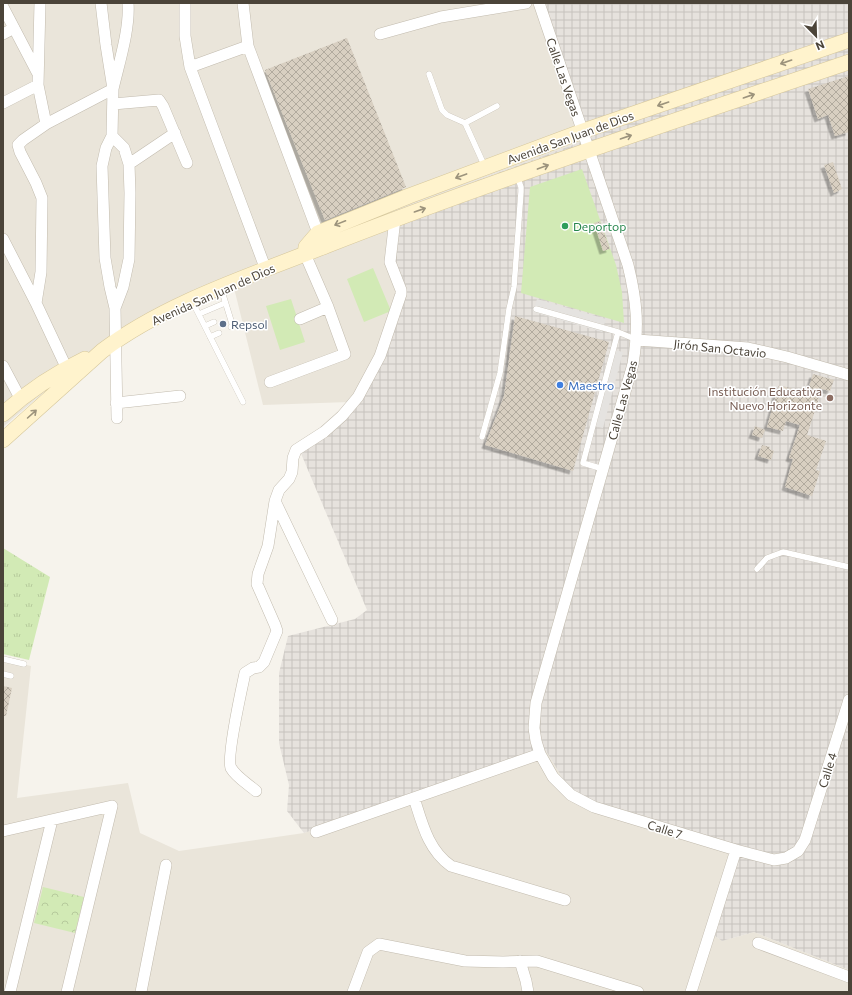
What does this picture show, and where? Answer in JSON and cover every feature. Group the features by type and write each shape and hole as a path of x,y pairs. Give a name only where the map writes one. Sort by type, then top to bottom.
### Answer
{"main road":[{"name":"Avenida San Juan de Dios","path":"305,254 306,247 318,233 409,196 583,131 849,40"},
{"name":"Avenida San Juan de Dios","path":"3,440 116,341 158,316 192,300 395,219 589,150 849,62"},
{"name":"Avenida San Juan de Dios","path":"3,414 20,398 67,369 102,352"}],"street":[{"path":"40,3 38,85 46,124"},
{"path":"101,3 113,89 112,136 106,148 102,166 105,258 115,308 116,418"},
{"path":"113,89 123,43 128,3"},
{"path":"185,3 185,36 190,67 266,270"},
{"path":"243,3 248,46 318,233"},
{"path":"380,34 441,17 526,3"},
{"name":"Calle Las Vegas","path":"539,3 619,236 632,279 637,311 637,340 633,364 536,703 534,728 540,754"},
{"path":"3,7 38,74"},
{"path":"3,34 14,28"},
{"path":"190,67 248,46"},
{"path":"3,103 38,85"},
{"path":"36,303 41,272 42,198 18,145 46,124 113,89"},
{"path":"113,104 158,100 163,106 187,162"},
{"path":"129,164 175,133"},
{"path":"112,136 124,148 129,164 129,259 123,287 115,308"},
{"path":"256,791 234,772 229,764 235,721 245,673 253,668 259,667 264,662 277,631 257,584 258,574 268,546 275,501 279,490 289,480 296,450 324,432 342,416 358,397 380,356 401,294 401,290 390,262 395,219"},
{"path":"3,239 36,303 67,369"},
{"path":"270,382 345,354 328,307 305,254"},
{"path":"300,319 328,307"},
{"name":"Jirón San Octavio","path":"637,340 748,348 787,357 849,375"},
{"path":"3,366 20,398"},
{"path":"116,403 180,396"},
{"path":"275,501 332,620"},
{"name":"Calle 4","path":"806,840 849,700"},
{"path":"316,832 540,754"},
{"name":"Calle 7","path":"540,754 553,777 571,795 594,807 774,860 786,858 798,851 806,840"},
{"path":"414,798 430,842 442,859 451,866 565,900"},
{"path":"3,831 112,806 67,992"},
{"path":"10,992 52,820"},
{"path":"692,992 736,850"},
{"path":"141,992 166,866"},
{"path":"758,942 849,977"},
{"path":"356,990 368,952 379,944 465,961 537,961 638,992"},
{"path":"520,962 528,992"}],"lane":[{"path":"429,74 442,110 448,115 465,123 485,167"},
{"path":"465,123 497,106"},
{"path":"482,437 500,373 509,309 514,287 521,192 521,187 517,176"},
{"path":"220,288 233,326 231,327"},
{"path":"192,300 243,402"},
{"path":"199,314 225,303"},
{"path":"536,309 618,332 637,340"},
{"path":"205,326 214,322"},
{"path":"603,469 583,463 618,332"},
{"path":"210,337 219,333"},
{"path":"757,569 767,558 783,552 849,567"},
{"path":"3,659 24,664"},
{"path":"3,674 11,676"}],"shaded area":[{"path":"3,3 538,3 584,141 405,295 397,319 349,402 263,405 234,288 127,339 56,382 3,427"},
{"path":"538,3 849,3 849,970 754,932 722,941 715,936 741,847 592,803 568,787 546,751 304,833 287,811 289,785 279,743 279,673 288,636 355,619 367,610 297,444 334,420 377,367 405,295 393,262 398,210 584,141"},
{"path":"537,299 606,319 602,332 533,312"},
{"path":"611,349 623,352 603,428 590,425"},
{"path":"3,660 31,666 17,798 128,783 140,833 179,851 304,833 546,751 568,787 741,847 715,936 722,941 754,932 849,970 849,992 3,992"}],"green space":[{"name":"Deportop","path":"582,169 616,265 622,292 624,323 521,293 530,187"},
{"path":"373,268 391,311 364,322 347,279"},
{"path":"291,299 305,342 280,350 266,306"},
{"path":"3,548 50,577 29,660 3,654"},
{"path":"43,887 84,897 75,933 34,923"}],"building":[{"path":"347,38 406,187 325,220 265,70"},
{"path":"849,76 849,132 835,136 828,115 818,119 808,89"},
{"path":"833,162 842,189 834,193 824,165"},
{"path":"600,221 610,249 603,251 594,223"},
{"path":"515,316 609,342 573,471 485,445 504,396"},
{"path":"813,374 834,380 830,391 822,389 807,435 826,441 816,470 820,471 812,496 785,487 793,459 789,458 800,425 786,421 783,431 767,427 779,385 807,393"},
{"path":"755,426 765,430 762,438 752,435"},
{"path":"762,445 770,447 769,449 774,451 771,460 758,456"},
{"path":"3,686 12,688 6,716 3,716"}],"place":[{"name":"Deportop","path":"565,226"},
{"name":"Repsol","path":"223,324"},
{"name":"Maestro","path":"560,385"},
{"name":"Institución Educativa Nuevo Horizonte","path":"830,398"}]}
